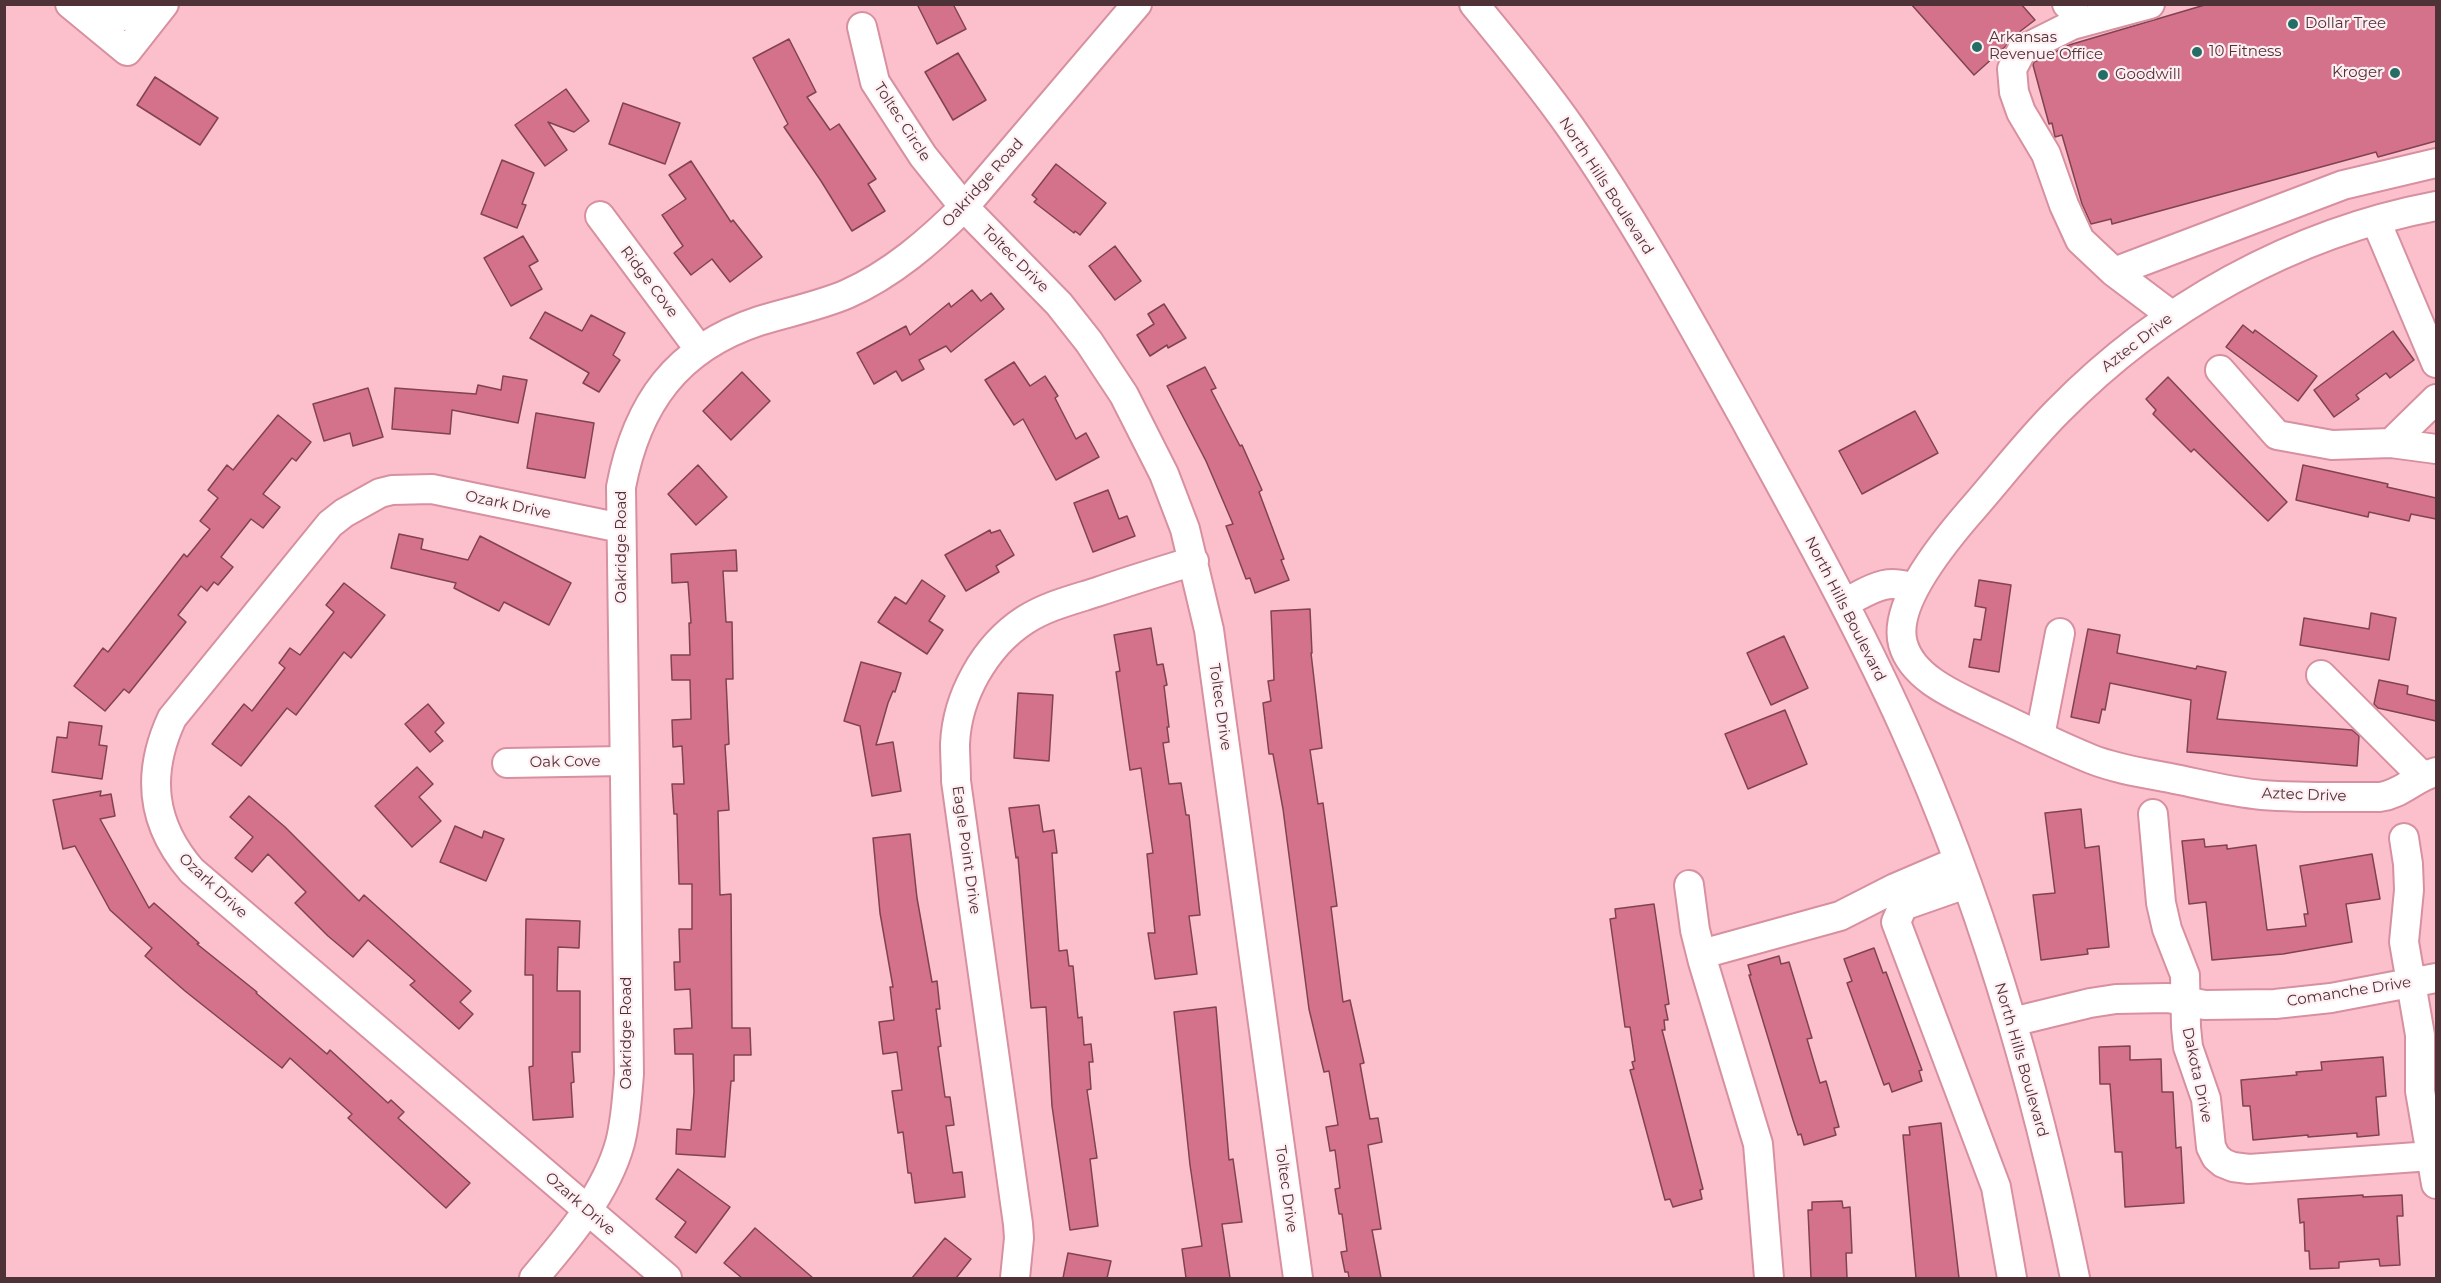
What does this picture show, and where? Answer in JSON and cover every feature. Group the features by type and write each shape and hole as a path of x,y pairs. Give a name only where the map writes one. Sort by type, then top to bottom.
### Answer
{"street":[{"path":"70,4 128,51 164,4"},
{"path":"102,4 123,16 137,4"},
{"name":"Oakridge Road","path":"534,1278 562,1245 614,1162 626,1111 629,1074 621,487 634,438 644,414 681,364 699,349 731,331 847,294 897,266 939,232 964,207 1137,4"},
{"name":"North Hills Boulevard","path":"1474,4 1521,61 1570,128 1625,210 1816,548 1904,727 1962,873 2012,1022 2060,1206 2074,1278"},
{"path":"2150,4 2070,15 2022,50 2012,69 2013,92 2021,112 2046,154 2064,205 2080,240 2114,272 2172,315"},
{"name":"Toltec Circle","path":"862,27 870,70 883,98 923,156 964,207"},
{"path":"2114,272 2343,185 2436,163"},
{"path":"2395,174 2389,217 2436,363"},
{"name":"Aztec Drive","path":"2429,774 2395,795 2380,797 2264,795 2112,766 2040,736 1952,693 1919,669 1904,649 1901,638 1905,613 1914,589 1954,530 2057,412 2105,367 2172,315 2214,288 2252,269 2304,245 2389,217 2436,206"},
{"name":"Toltec Drive","path":"964,207 1059,304 1089,342 1124,395 1164,474 1185,529 1209,630 1298,1278"},
{"name":"Ridge Cove","path":"600,216 699,349"},
{"path":"2220,370 2277,435 2332,445 2391,443 2436,449"},
{"path":"2391,443 2436,399"},
{"name":"Ozark Drive","path":"621,528 432,489 392,490 365,500 330,524 172,718 157,758 155,776 158,812 161,820 177,853 192,871 667,1278"},
{"name":"Eagle Point Drive","path":"1015,1278 1018,1224 956,780 955,743 958,723 965,695 984,660 1001,640 1023,621 1048,608 1194,561"},
{"path":"1844,603 1882,585 1894,582 1914,589"},
{"path":"2040,736 2060,633"},
{"path":"2321,675 2429,774"},
{"name":"Oak Cove","path":"507,763 624,762"},
{"name":"Dakota Drive","path":"2152,814 2161,903 2167,929 2185,975 2188,1047 2206,1099 2211,1147 2216,1156 2223,1163 2233,1167 2249,1169 2431,1156"},
{"path":"2404,838 2409,890 2404,942 2424,980 2420,1035 2420,1092 2436,1184"},
{"path":"1702,954 1840,916 1962,873"},
{"path":"1689,885 1695,930 1758,1144 1769,1278"},
{"path":"1899,897 1896,922 1996,1187 2012,1278"},
{"name":"Comanche Drive","path":"2012,1022 2116,999 2168,998 2205,1005 2275,1004 2331,998 2424,980"}],"building":[{"path":"917,4 953,4 966,29 937,44"},
{"name":"Arkansas Revenue Office","path":"1911,4 2021,4 2035,20 2014,36 1974,75"},
{"path":"2208,4 2436,4 2436,141 2378,157 2376,152 2112,224 2111,219 2091,224 2082,204 2062,135 2055,137 2052,123 2049,124 2034,62 2069,45"},
{"path":"789,39 816,92 807,97 830,130 839,124 876,179 868,184 885,211 852,231 784,127 788,124 753,58"},
{"path":"958,53 986,100 953,120 925,72"},
{"path":"155,77 218,118 200,145 137,105"},
{"path":"566,89 589,121 574,132 548,122 567,150 545,166 515,125"},
{"path":"623,103 680,123 665,164 609,144"},
{"path":"502,160 534,173 522,204 526,205 517,228 481,214"},
{"path":"691,161 731,222 733,220 762,257 730,282 712,259 691,275 674,253 683,246 662,215 686,199 669,175"},
{"path":"1056,164 1106,203 1080,235 1075,231 1074,233 1034,202 1037,199 1032,195"},
{"path":"523,236 538,261 529,266 542,289 511,306 484,258"},
{"path":"1115,246 1141,281 1115,300 1089,266"},
{"path":"972,290 981,301 991,293 1004,309 951,352 946,346 919,360 924,369 902,381 896,371 874,384 857,353 906,326 910,335 949,303 951,307"},
{"path":"1164,304 1186,338 1168,348 1167,345 1150,356 1137,335 1154,324 1148,314"},
{"path":"545,312 582,331 591,315 625,333 613,355 620,360 599,392 583,383 589,373 530,338"},
{"path":"2243,325 2253,333 2255,330 2317,376 2298,401 2226,347"},
{"path":"2393,331 2414,360 2390,378 2386,373 2356,395 2359,399 2334,417 2314,390"},
{"path":"1014,362 1030,386 1045,376 1058,396 1055,398 1076,439 1086,433 1099,457 1056,480 1023,419 1014,425 985,380"},
{"path":"1205,367 1216,388 1211,390 1240,446 1242,445 1262,490 1259,492 1284,559 1281,560 1289,580 1255,593 1250,578 1246,579 1226,526 1233,524 1206,461 1167,386"},
{"path":"742,372 770,401 731,440 703,411"},
{"path":"503,376 527,380 518,423 452,410 450,434 392,429 395,388 476,394 478,385 501,390"},
{"path":"2168,377 2287,502 2268,521 2194,449 2191,452 2153,414 2156,410 2146,399"},
{"path":"368,388 383,437 353,446 350,433 324,441 313,404"},
{"path":"1915,411 1938,453 1862,494 1839,451"},
{"path":"536,413 594,423 585,478 527,468"},
{"path":"278,415 311,442 296,461 292,458 263,494 280,507 263,528 251,519 221,557 233,567 218,585 214,582 207,591 201,586 178,615 186,622 129,693 124,689 105,711 74,686 103,648 108,652 184,554 187,557 210,529 200,521 218,498 208,490 227,465 233,470"},
{"path":"698,465 727,497 696,525 668,494"},
{"path":"2303,465 2388,484 2387,487 2436,498 2436,519 2411,514 2409,521 2369,512 2368,517 2296,500"},
{"path":"1108,490 1119,519 1127,516 1135,536 1093,552 1074,503"},
{"path":"990,530 991,533 1000,530 1014,555 996,566 999,572 966,591 945,555"},
{"path":"399,534 423,539 421,549 468,560 480,536 571,583 549,625 504,602 499,611 454,588 456,583 391,568"},
{"path":"736,550 737,571 723,571 726,622 732,622 733,679 726,679 729,744 725,745 729,810 718,811 720,895 731,894 732,1028 750,1028 751,1055 734,1055 734,1081 731,1081 725,1157 676,1154 677,1129 691,1130 694,1092 693,1054 675,1054 674,1029 692,1028 690,989 675,990 674,962 680,962 679,929 692,929 692,884 679,884 677,814 674,814 672,784 684,784 682,746 673,747 672,720 691,719 690,680 672,680 671,655 690,655 689,623 691,623 688,582 672,583 671,554"},
{"path":"922,580 945,596 929,621 943,630 927,654 878,622 895,597 906,604"},
{"path":"1979,580 2011,585 1999,672 1969,667 1974,639 1981,640 1986,608 1975,606"},
{"path":"344,583 385,615 351,658 344,652 296,715 287,708 241,766 212,744 244,704 252,711 285,668 279,663 290,648 300,655 334,612 326,605"},
{"path":"1310,609 1311,653 1322,748 1310,750 1318,804 1323,803 1337,906 1331,907 1343,1002 1350,1000 1364,1063 1360,1064 1370,1119 1378,1118 1382,1142 1368,1145 1381,1229 1372,1230 1381,1278 1349,1278 1348,1272 1345,1272 1341,1252 1347,1251 1342,1214 1339,1214 1335,1189 1340,1188 1335,1150 1330,1151 1326,1127 1338,1125 1329,1071 1324,1072 1309,1009 1283,809 1273,754 1269,754 1263,703 1271,701 1268,681 1274,680 1271,611"},
{"path":"2371,613 2396,618 2389,660 2300,645 2304,618 2369,629"},
{"path":"1151,628 1157,665 1163,664 1167,685 1164,686 1169,742 1163,743 1169,784 1181,783 1186,815 1189,815 1200,915 1189,916 1197,974 1155,979 1148,933 1155,933 1147,854 1153,853 1141,768 1130,770 1116,672 1120,671 1114,635"},
{"path":"2088,629 2120,635 2117,653 2196,669 2197,666 2226,672 2217,719 2352,730 2359,736 2357,766 2187,752 2191,700 2110,683 2105,710 2102,709 2099,723 2071,717"},
{"path":"1784,636 1808,688 1771,705 1747,653"},
{"path":"861,662 901,673 895,692 893,691 888,703 876,745 893,742 901,791 872,796 860,726 844,721"},
{"path":"2379,680 2408,686 2407,694 2436,701 2436,721 2378,708 2374,704"},
{"path":"1018,693 1053,695 1049,761 1014,758"},
{"path":"428,704 444,723 435,732 443,741 430,752 405,724"},
{"path":"1785,710 1807,764 1748,789 1725,734"},
{"path":"69,722 102,726 99,745 107,746 102,779 52,772 57,737 67,738"},
{"path":"417,767 433,784 419,797 441,821 412,847 375,806"},
{"path":"101,791 100,796 111,794 115,816 100,819 149,908 154,903 199,943 197,944 257,992 327,1054 330,1050 388,1103 391,1100 404,1112 398,1118 470,1183 446,1208 348,1118 352,1114 290,1058 282,1068 145,956 152,948 110,910 75,846 63,849 53,800"},
{"path":"249,796 285,827 359,901 364,895 471,991 460,1002 473,1014 459,1029 410,985 415,981 368,940 353,957 328,936 295,903 306,892 268,854 252,872 235,858 253,837 230,817"},
{"path":"1039,805 1043,832 1054,830 1057,853 1052,853 1059,951 1067,950 1069,966 1073,966 1078,1018 1082,1017 1084,1045 1091,1044 1093,1062 1089,1062 1091,1089 1087,1090 1097,1158 1090,1159 1098,1226 1070,1230 1052,1106 1046,1007 1031,1008 1018,857 1016,858 1009,808"},
{"path":"2081,809 2085,848 2099,846 2109,947 2087,949 2088,954 2041,960 2033,895 2055,893 2045,813"},
{"path":"455,826 482,838 484,831 504,839 486,881 440,862"},
{"path":"910,834 917,898 932,982 937,981 940,1009 936,1009 941,1046 938,1047 945,1097 950,1097 954,1125 946,1126 953,1173 962,1172 965,1197 915,1203 911,1173 908,1173 903,1132 898,1133 892,1091 902,1090 897,1052 883,1054 879,1022 894,1020 890,987 893,987 880,913 873,838"},
{"path":"2204,839 2205,847 2227,845 2227,849 2256,845 2267,930 2306,926 2304,914 2308,914 2300,866 2372,854 2380,899 2346,904 2352,942 2283,954 2212,960 2206,902 2189,904 2182,841"},
{"path":"1654,904 1669,1004 1665,1005 1668,1020 1664,1020 1665,1030 1662,1030 1703,1189 1700,1190 1702,1199 1673,1207 1670,1199 1665,1200 1630,1070 1634,1069 1632,1062 1635,1061 1630,1027 1625,1027 1610,919 1616,918 1615,909"},
{"path":"526,919 580,921 579,948 558,947 557,991 580,991 580,1052 572,1052 573,1117 533,1120 529,1067 533,1066 533,975 525,975"},
{"path":"1874,948 1883,973 1886,972 1922,1070 1919,1071 1922,1081 1892,1092 1889,1083 1884,1085 1847,983 1852,981 1844,959"},
{"path":"1779,956 1781,964 1789,962 1812,1038 1807,1039 1820,1083 1826,1081 1839,1127 1834,1128 1836,1135 1804,1145 1793,1120 1749,975 1751,975 1748,965"},
{"path":"1216,1007 1229,1160 1233,1159 1242,1222 1222,1224 1230,1278 1186,1278 1182,1249 1202,1246 1190,1165 1174,1012"},
{"path":"2130,1046 2130,1060 2161,1059 2162,1092 2173,1092 2176,1148 2181,1147 2184,1203 2125,1207 2122,1152 2115,1152 2110,1084 2100,1084 2099,1047"},
{"path":"2383,1057 2386,1096 2376,1097 2379,1135 2357,1137 2357,1133 2253,1140 2250,1106 2243,1106 2241,1080 2297,1075 2296,1072 2322,1070 2321,1062"},
{"path":"1941,1123 1959,1278 1916,1278 1903,1135 1910,1135 1909,1127"},
{"path":"678,1169 730,1207 696,1253 675,1237 686,1222 656,1199"},
{"path":"2363,1195 2363,1197 2402,1195 2403,1216 2397,1216 2400,1265 2380,1266 2379,1259 2339,1262 2339,1268 2310,1269 2309,1251 2305,1251 2304,1222 2300,1223 2298,1199"},
{"path":"1842,1201 1843,1208 1850,1207 1852,1253 1846,1253 1847,1278 1811,1278 1808,1210 1812,1210 1812,1202"},
{"path":"755,1228 813,1278 742,1278 724,1263"},
{"path":"945,1238 971,1259 956,1278 912,1278"},
{"path":"1068,1253 1111,1261 1107,1278 1063,1278"}],"place":[{"name":"Dollar Tree","path":"2293,24"},
{"name":"Arkansas Revenue Office","path":"1977,47"},
{"name":"10 Fitness","path":"2197,52"},
{"name":"Kroger","path":"2395,73"},
{"name":"Goodwill","path":"2103,75"}]}
